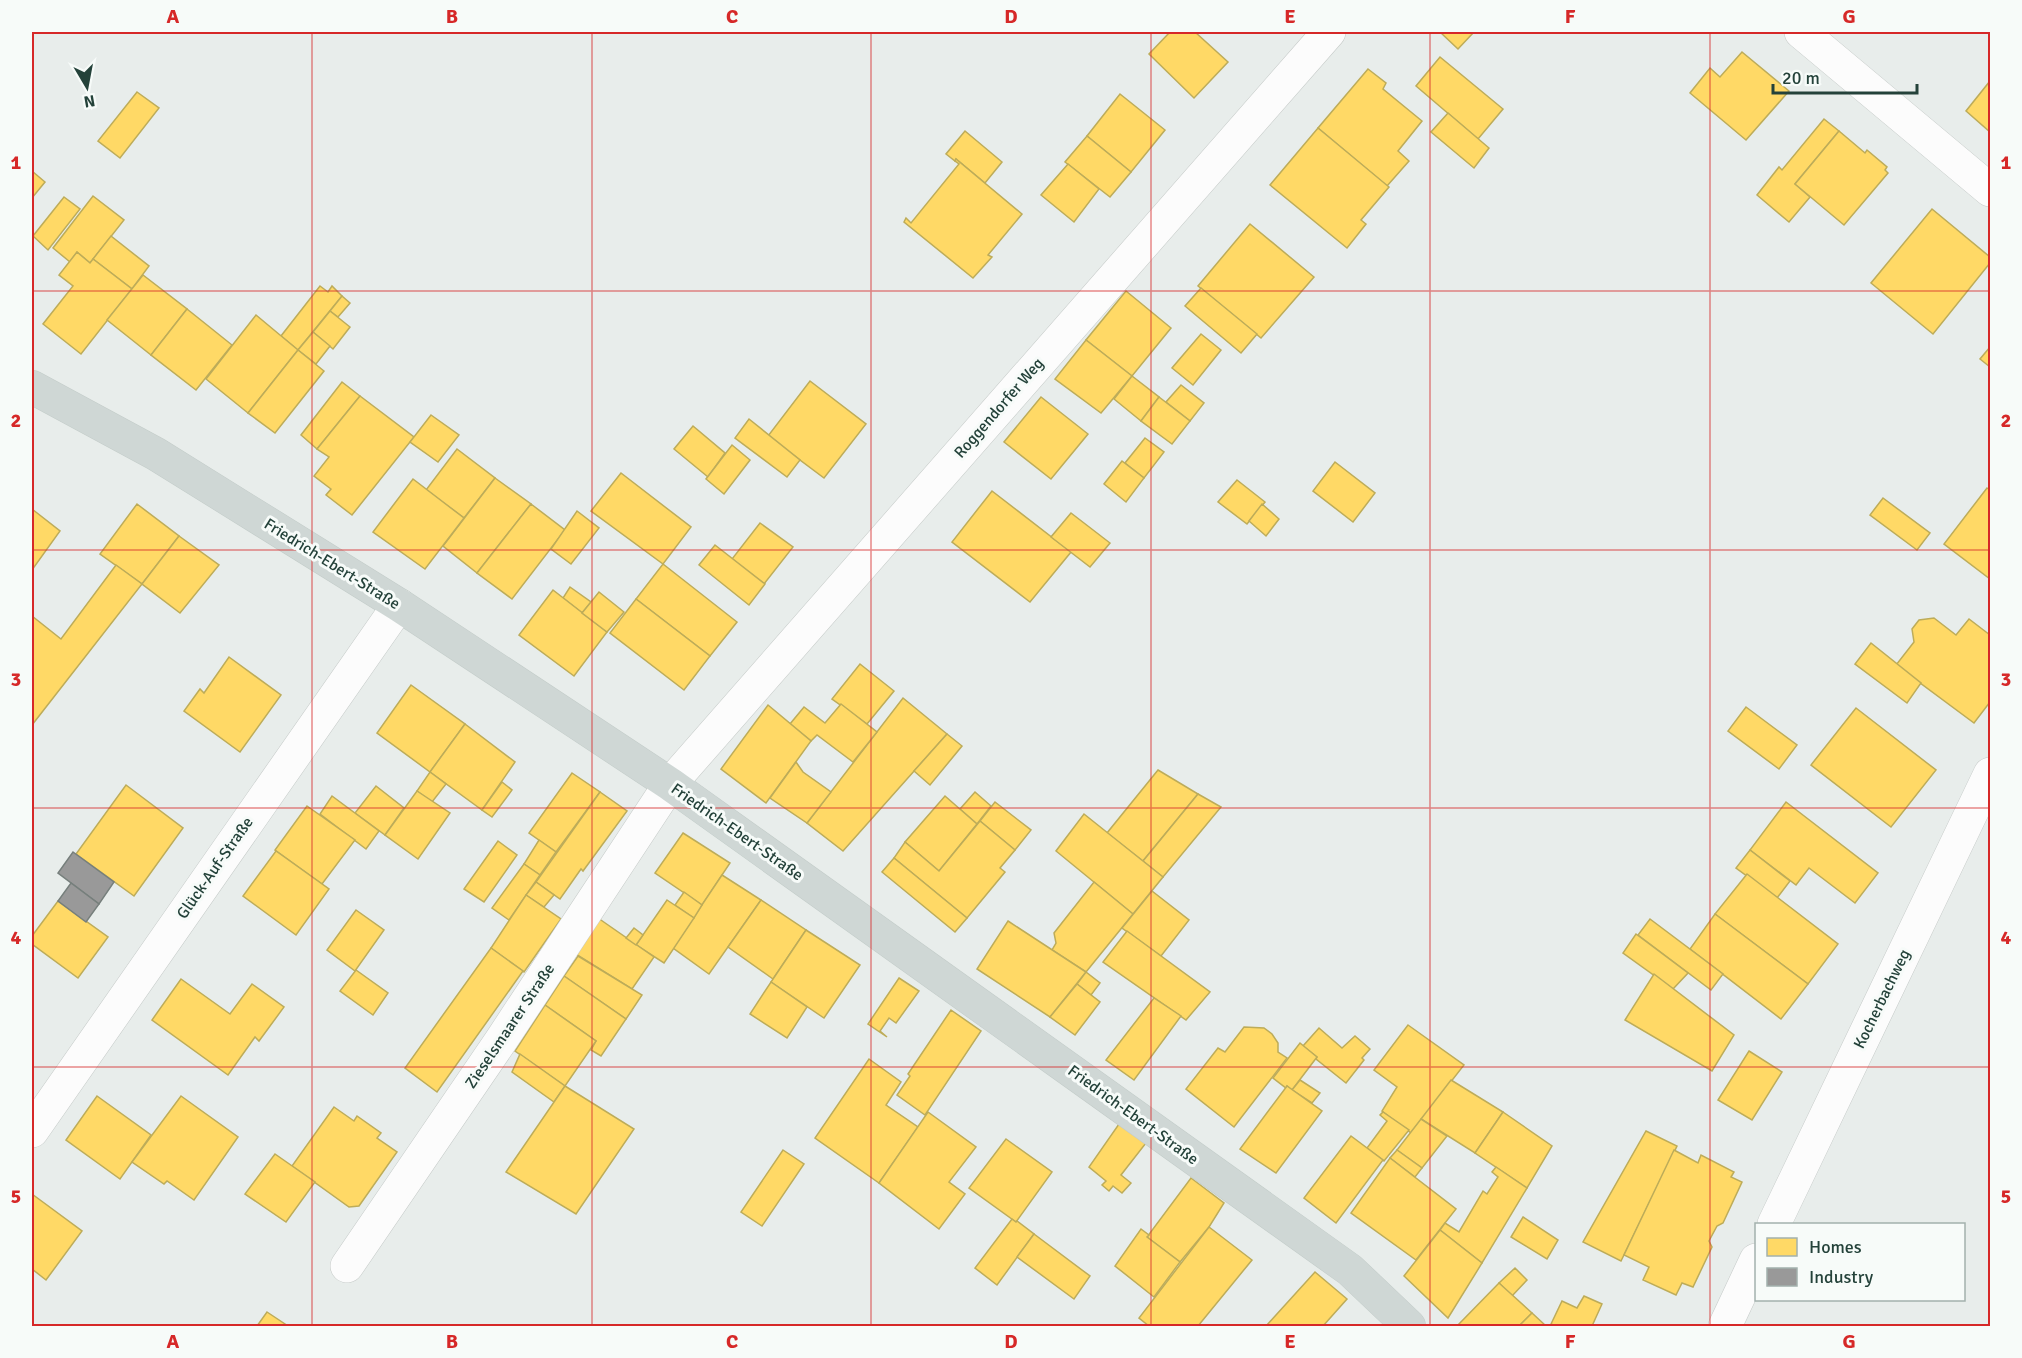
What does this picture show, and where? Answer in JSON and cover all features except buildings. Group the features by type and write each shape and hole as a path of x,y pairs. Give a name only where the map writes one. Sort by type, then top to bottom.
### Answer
{"main road":[{"name":"Friedrich-Ebert-Straße","path":"32,387 156,454 399,605 670,784 1350,1270 1409,1326"}],"street":[{"name":"Roggendorfer Weg","path":"670,784 1329,32"},
{"path":"1801,32 1990,190"},
{"name":"Glück-Auf-Straße","path":"32,1131 399,605"},
{"name":"Kocherbachweg","path":"1774,1223 1990,774"},
{"name":"Zieselsmaarer Straße","path":"347,1266 502,1039 670,784"},
{"path":"1725,1326 1755,1262"}]}
